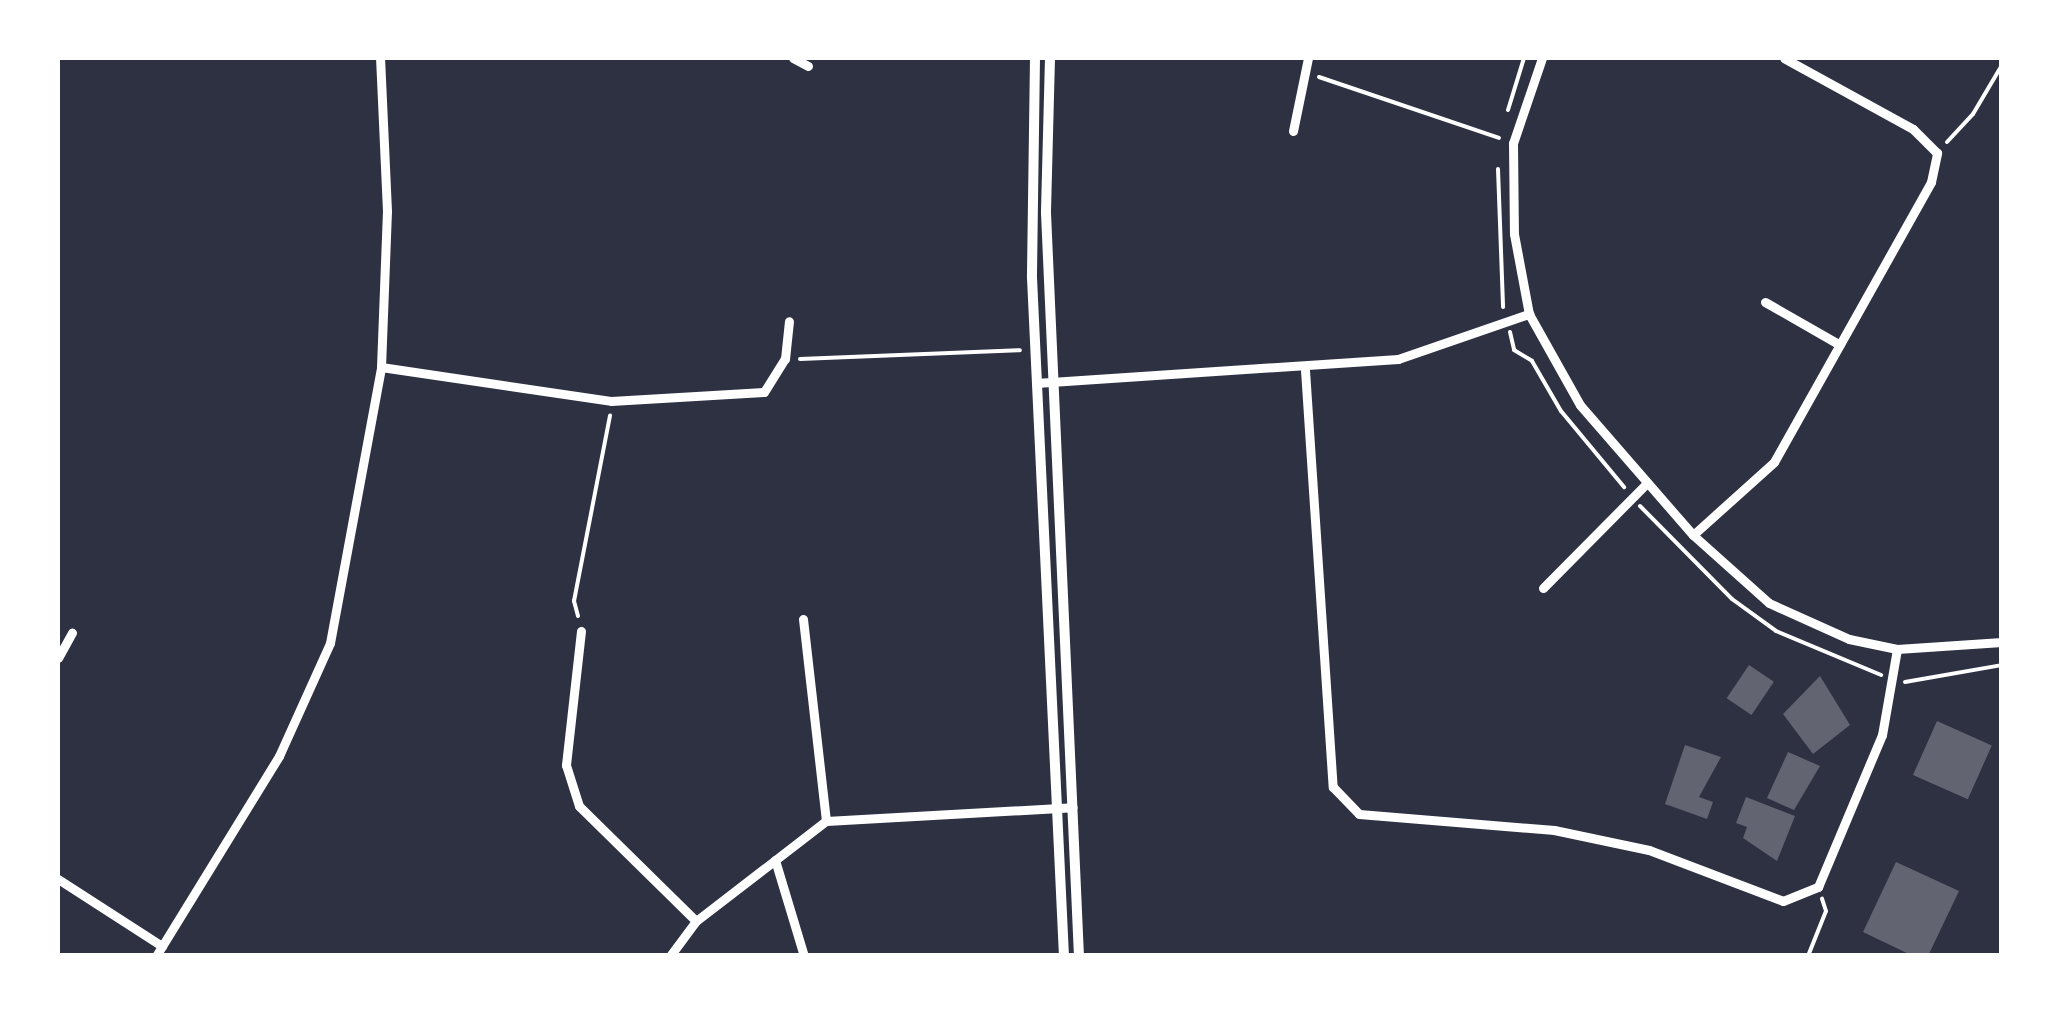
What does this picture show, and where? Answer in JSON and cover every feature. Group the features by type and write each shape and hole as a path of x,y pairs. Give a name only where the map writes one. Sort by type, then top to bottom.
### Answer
{"street":[{"path":"58,879 159,951 279,756 330,644 381,367 387,211 380,58"},
{"path":"793,58 808,66"},
{"path":"1035,58 1030,199 1064,956"},
{"path":"1050,58 1045,198 1080,956"},
{"path":"1293,130 1308,58"},
{"path":"1542,58 1508,141 1514,234 1529,314 1580,405 1693,535 1769,603 1849,639 1897,649 2002,642"},
{"path":"1693,535 1774,462 1931,182 1937,153 1913,128 1784,58"},
{"path":"1765,302 1840,345"},
{"path":"1036,384 1305,370 1398,359 1529,314"},
{"path":"381,367 612,401 764,392 785,359 789,321"},
{"path":"1305,370 1333,787 1359,814 1554,830 1649,850 1783,900 1818,887 1882,736 1897,649"},
{"path":"1542,588 1647,482"},
{"path":"803,619 826,821"},
{"path":"582,631 566,764 579,806 696,921"},
{"path":"58,658 72,634"},
{"path":"670,956 696,921 826,821 1073,807"},
{"path":"775,860 804,956"}],"path":[{"path":"1524,58 1496,224 1506,294 1500,311 1514,350 1532,361 1561,411 1632,497 1732,599 1776,631 1911,684 2002,665"},
{"path":"1937,153 1974,114 2002,65"},
{"path":"1305,72 1508,141"},
{"path":"785,359 1021,350"},
{"path":"582,631 574,601 600,490 612,401"},
{"path":"1808,956 1826,911 1818,887"}],"building":[{"path":"1749,665 1774,682 1752,715 1727,698"},
{"path":"1820,676 1850,725 1813,754 1783,714"},
{"path":"1937,721 1992,745 1968,799 1913,775"},
{"path":"1685,745 1721,757 1699,797 1713,802 1707,819 1665,804"},
{"path":"1788,752 1820,766 1794,810 1767,798"},
{"path":"1746,797 1795,816 1777,861 1743,838 1747,827 1736,823"},
{"path":"1896,862 1959,891 1928,956 1913,956 1863,932"}]}
